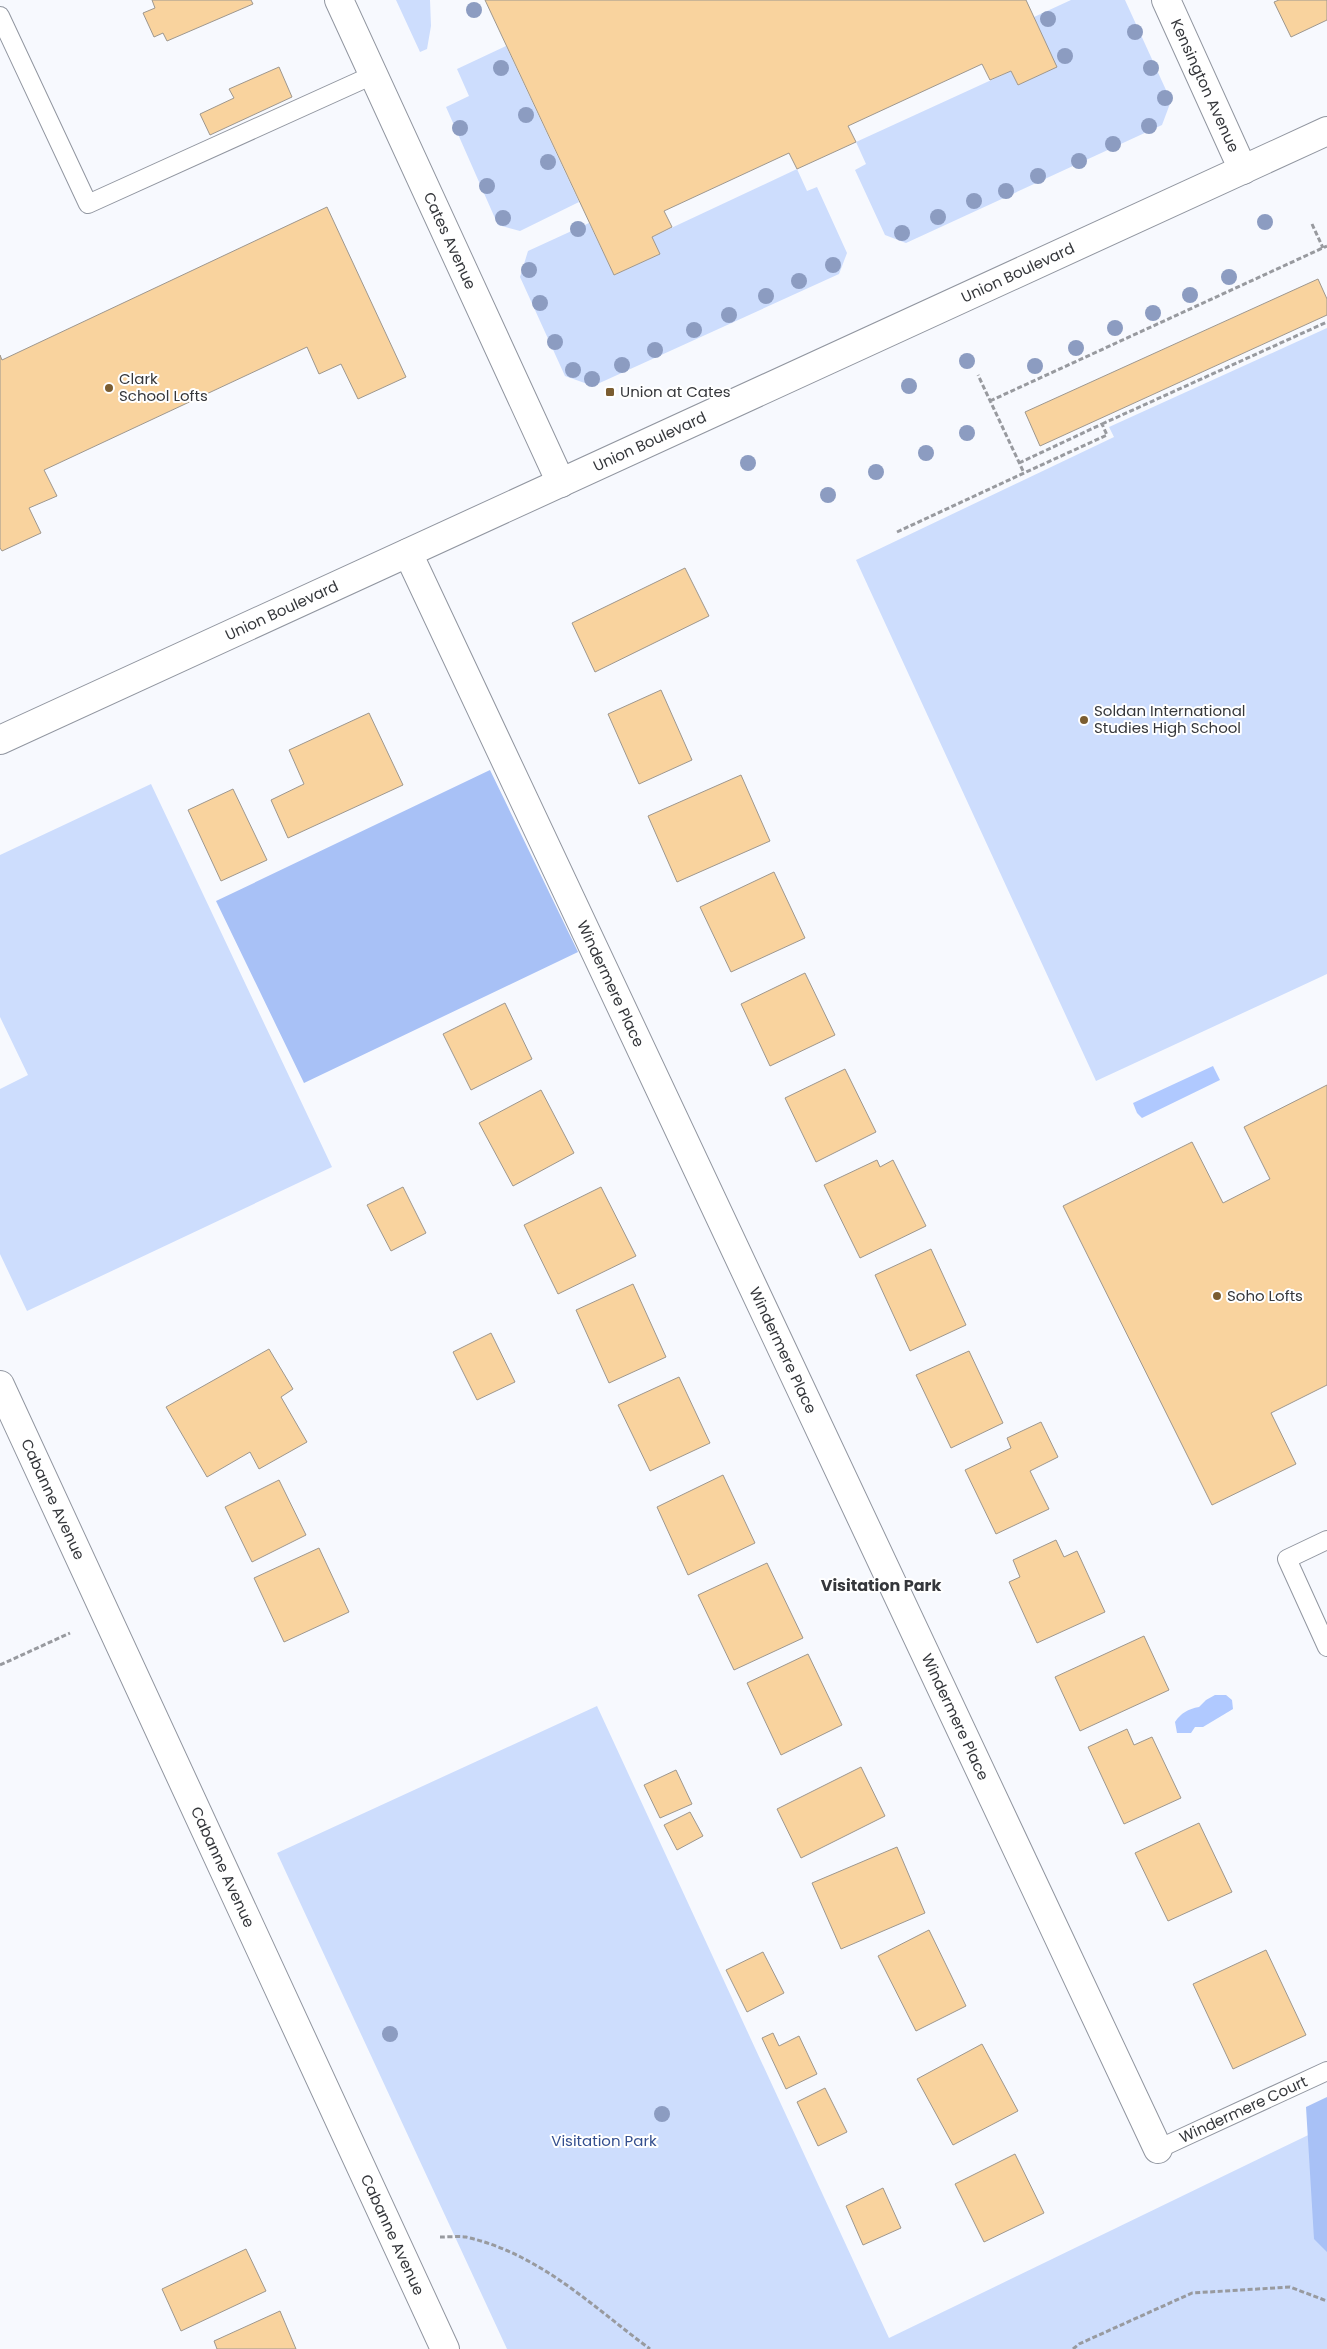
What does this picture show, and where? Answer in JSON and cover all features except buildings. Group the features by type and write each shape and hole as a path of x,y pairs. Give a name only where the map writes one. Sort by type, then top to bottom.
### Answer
{"street":[{"name":"Cates Avenue","path":"339,0 561,482"},
{"name":"Kensington Avenue","path":"1166,0 1243,170"},
{"name":"Union Boulevard","path":"0,740 1327,132"},
{"name":"Windermere Place","path":"408,552 1158,2149"},
{"name":"Cabanne Avenue","path":"0,1385 444,2349"}],"lane":[{"path":"0,16 88,204 373,75"},
{"path":"1327,1540 1287,1559 1327,1647"},
{"name":"Windermere Court","path":"1158,2149 1327,2071"}],"path":[{"path":"990,401 1325,247 1312,224"},
{"path":"1019,463 1327,322"},
{"path":"978,375 1024,474"},
{"path":"898,532 1107,435 1102,424"},
{"path":"0,1665 70,1633"},
{"path":"440,2237 465,2237 539,2266 583,2295 611,2320 650,2349"},
{"path":"1073,2349 1079,2344 1192,2293 1290,2288 1327,2301"}],"green space":[{"path":"396,0 430,0 431,26 427,49 420,52"},
{"path":"1071,0 1125,0 1171,101 1162,125 906,243 885,235 855,170 866,164 856,142 1011,71 1018,85 1056,67 1034,17"},
{"path":"506,46 579,202 520,231 498,225 446,107 469,96 457,69"},
{"path":"797,169 807,191 817,187 847,253 839,274 593,386 565,376 520,277 528,251 589,223 614,275 660,254 652,237"},
{"path":"1327,328 1327,974 1096,1081 856,560 1114,437 1109,427"},
{"path":"151,784 332,1167 27,1311 0,1254 0,1089 28,1075 0,1017 0,855"},
{"name":"Visitation Park","path":"597,1706 889,2338 1327,2126 1327,2349 507,2349 277,1853"}],"shaded area":[{"path":"490,770 578,952 304,1083 216,901"},
{"path":"1213,1066 1220,1080 1142,1118 1137,1113 1133,1103"},
{"path":"1215,1695 1226,1695 1232,1700 1233,1709 1203,1727 1195,1727 1191,1733 1177,1733 1175,1722 1182,1714 1199,1707"},
{"path":"1327,2097 1327,2252 1314,2239 1306,2107"}],"place":[{"name":"Clark School Lofts","path":"109,388"},
{"name":"Union at Cates","path":"610,392"},
{"name":"Soldan International Studies High School","path":"1084,720"},
{"name":"Soho Lofts","path":"1217,1296"}],"district":[{"name":"Visitation Park","path":"881,1585"}]}
